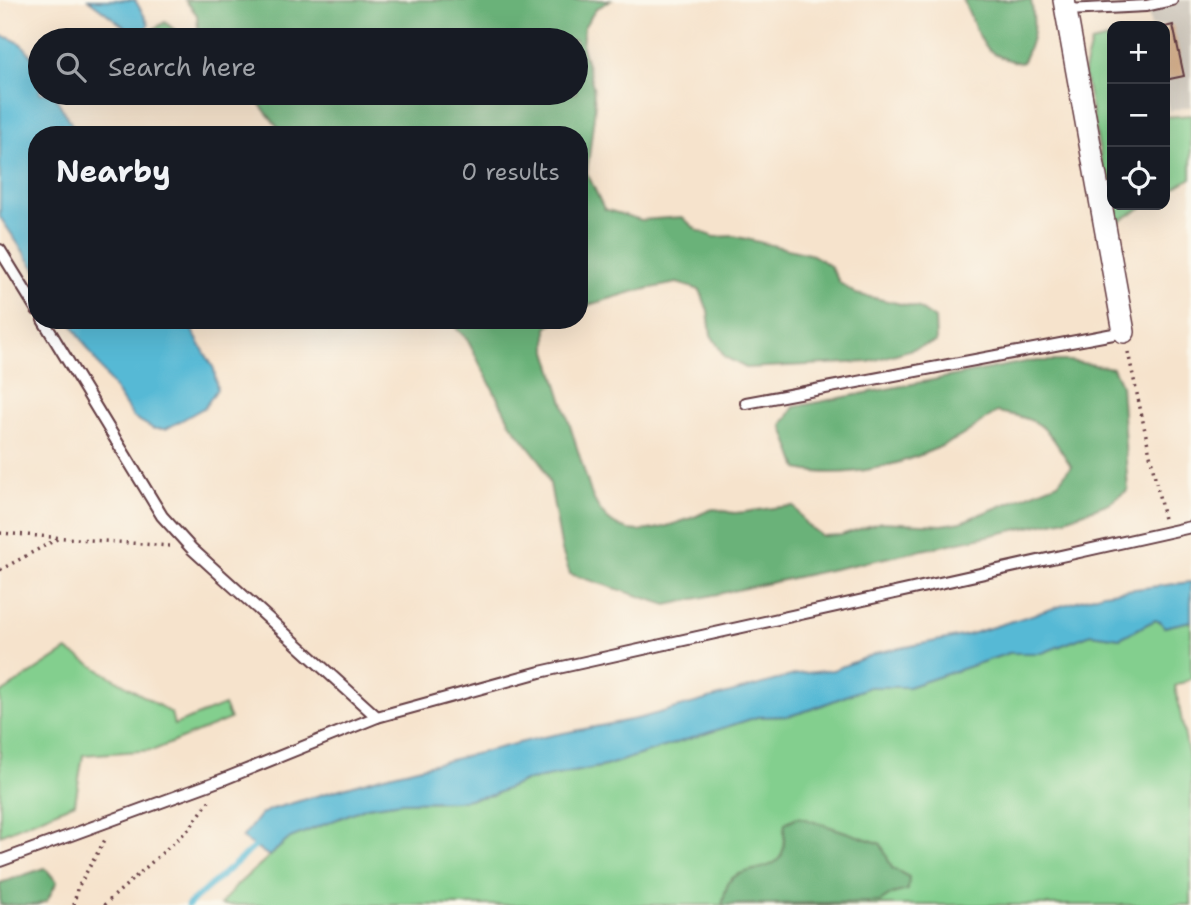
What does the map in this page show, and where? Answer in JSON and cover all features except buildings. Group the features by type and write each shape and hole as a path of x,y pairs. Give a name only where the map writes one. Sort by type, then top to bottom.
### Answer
{"street":[{"path":"1065,5 1124,332"}],"lane":[{"path":"1065,5 1146,6 1172,0"},
{"path":"0,250 28,295"},
{"path":"48,329 162,516 192,549 377,717"},
{"path":"746,403 1124,332"},
{"path":"0,861 223,779 377,717 540,672 1191,527"}],"path":[{"path":"1124,332 1167,533"},
{"path":"0,533 192,549"},
{"path":"0,570 59,538"},
{"path":"104,905 190,828 223,779"},
{"path":"74,905 77,889 113,827 129,814"}],"shaded area":[{"path":"1145,0 1191,0 1191,106 1170,111 1170,21 1150,21"}],"green space":[{"path":"185,0 611,0 596,9 584,28 198,28 197,15"},
{"path":"963,0 1031,0 1033,32 1022,63 996,55 988,49 982,42"},
{"path":"165,22 172,28 155,28"},
{"path":"1107,39 1107,188 1084,71 1091,43"},
{"path":"588,68 595,107 588,165 588,126 277,126 260,105 588,105"},
{"path":"1191,115 1191,178 1170,191 1170,147 1170,117"},
{"path":"588,175 604,209 641,220 682,217 697,230 714,237 734,236 813,255 830,266 840,283 856,294 919,308 935,319 936,342 869,362 746,368 725,357 711,335 708,311 700,290 677,283 632,292 588,305"},
{"path":"1111,210 1138,210 1114,224"},
{"path":"457,329 547,329 547,351 591,493 600,510 621,528 648,530 714,509 735,513 794,506 806,524 822,536 841,535 881,522 942,525 961,522 1058,483 1071,466 1049,433 1035,422 1013,415 997,412 956,439 919,456 879,467 838,473 798,469 782,425 794,407 1030,361 1069,361 1113,368 1121,385 1128,490 1109,503 1066,519 667,605 570,574 562,551 550,484 541,462 511,424 467,339"},
{"path":"1155,620 1161,622 1164,627 1191,621 1191,679 1175,686 1191,768 1191,905 220,905 237,885 290,838 367,807 402,802 457,801 492,795 525,781 605,766 757,717 789,716 869,687 908,687 1009,653 1042,653 1091,634 1120,638"},
{"path":"67,650 171,713 174,725 224,705 230,719 154,750 83,755 75,803 0,835 0,694"},
{"path":"797,817 881,844 892,868 909,877 908,890 892,894 880,902 722,905 732,878 776,862 783,848 785,823"},
{"path":"45,868 57,882 47,901 36,905 0,905 0,883"}],"water":[{"path":"89,0 135,0 149,24 146,28 126,28"},
{"path":"0,36 19,43 28,52 28,105 60,105 73,126 28,126 28,259 0,217"},
{"path":"75,329 191,329 214,369 217,389 205,407 166,429 154,429 133,417"},
{"path":"1191,582 1191,621 1164,627 1161,622 1155,620 1120,638 1091,634 1042,653 1009,653 908,687 869,687 789,716 757,717 605,766 525,781 492,795 457,801 402,802 367,807 290,838 269,856 242,838 260,815 269,810 381,777 543,737 641,718 798,674 833,670 880,652 967,635 1103,593"}],"waterway":[{"path":"188,905 260,842"}]}
